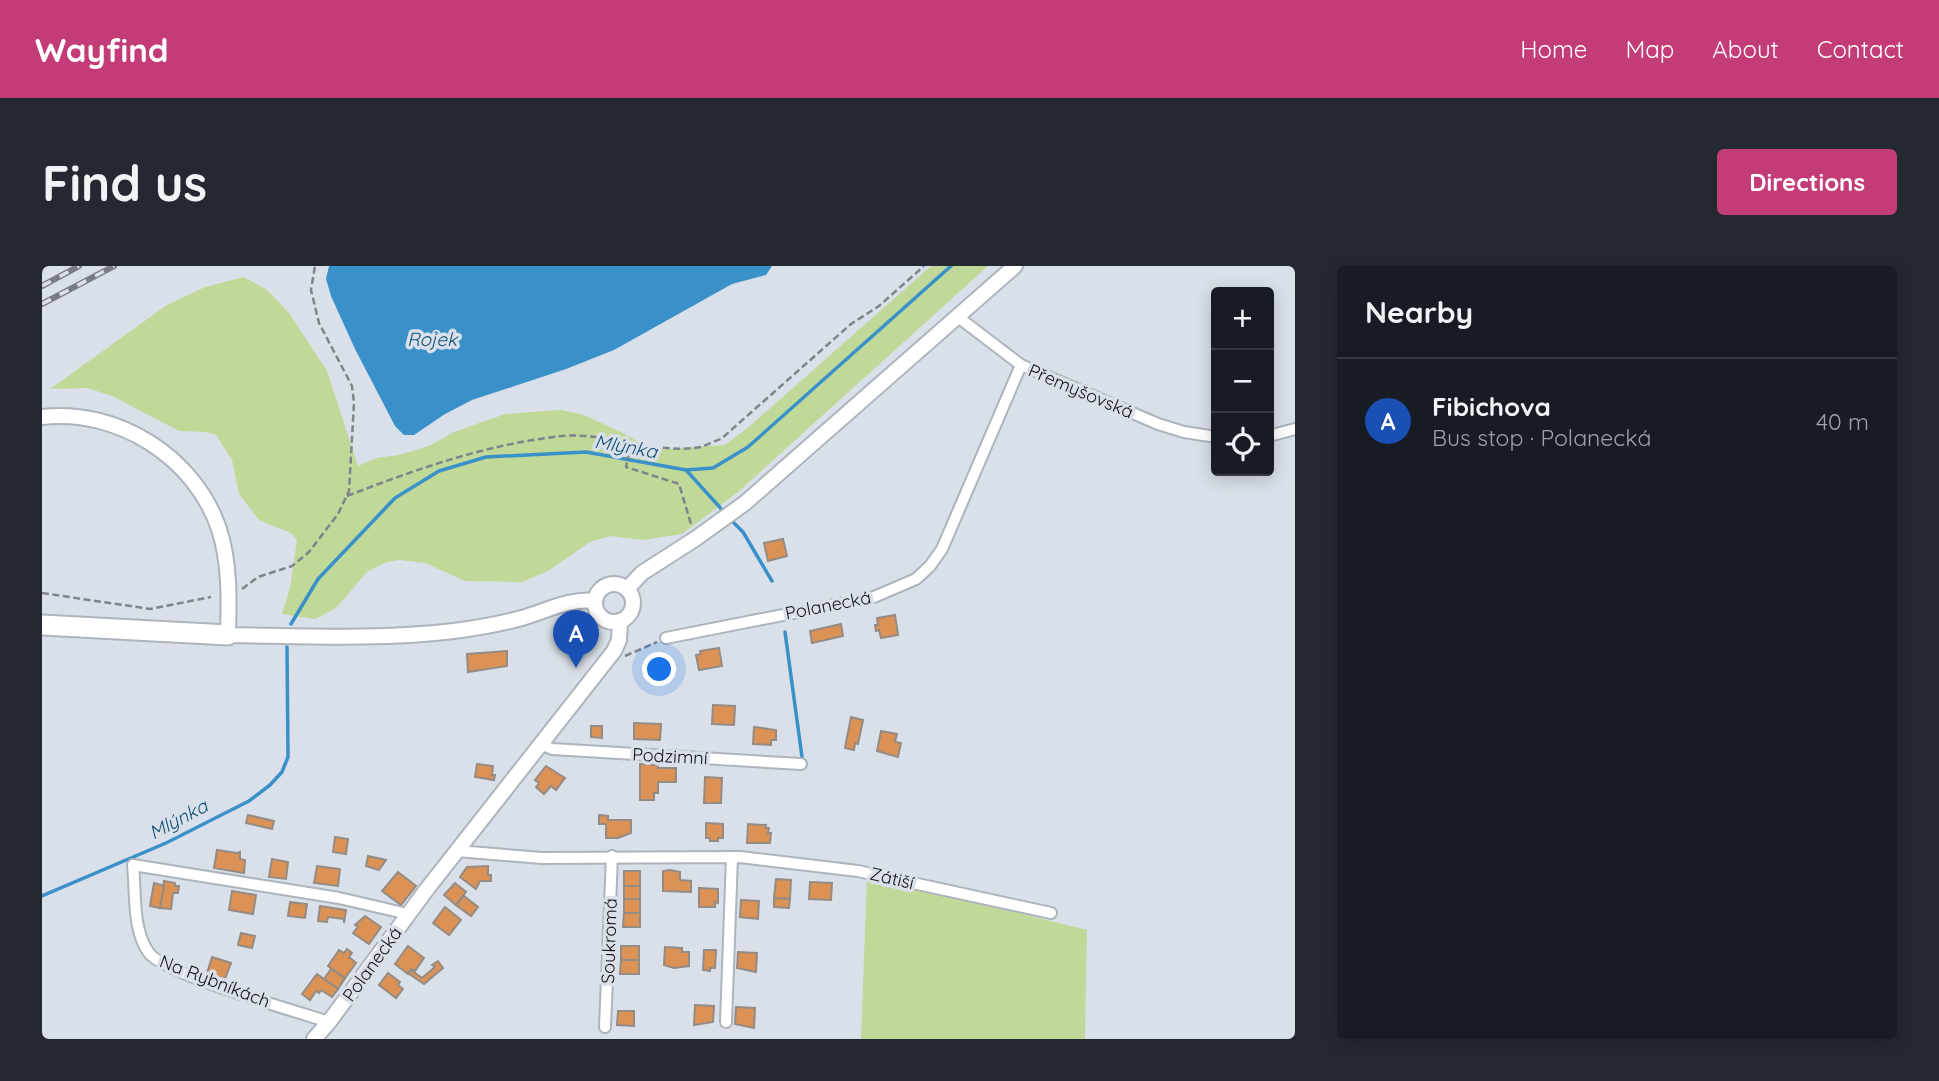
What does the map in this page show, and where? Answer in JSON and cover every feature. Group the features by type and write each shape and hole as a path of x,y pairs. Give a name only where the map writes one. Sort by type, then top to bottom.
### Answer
{"highway":[{"path":"42,622 228,635"}],"street":[{"path":"627,589 642,573 745,502 1015,266"},
{"name":"Přemyšovská","path":"958,317 1021,365 1158,424 1211,436"},
{"name":"Polanecká","path":"666,638 874,597 916,579 942,549 1021,365"},
{"path":"42,417 63,415 110,424 151,442 180,467 203,495 214,515 225,555 229,594 228,635 327,637 425,634 522,618 574,602 595,601"},
{"path":"1274,435 1295,429"},
{"path":"616,584 627,589 632,599 632,607 627,617 620,621 608,621 601,617 596,610 598,592 607,585 616,584"},
{"name":"Polanecká","path":"314,1039 610,656 619,640 620,621"},
{"name":"Podzimní","path":"540,744 552,748 802,764"},
{"name":"Zátiší","path":"457,851 542,858 732,857 858,871 1051,914"},
{"name":"Soukromá","path":"605,1027 612,856"},
{"path":"726,1022 732,857"},
{"name":"Na Rybníkách","path":"329,1022 204,981 168,967 150,955 139,932 133,865 339,898 408,914"}],"path":[{"path":"229,594 238,592 258,577 292,566 309,552 338,514 349,491 354,403 352,386 319,323 311,290 315,266"},
{"path":"347,496 429,464 491,447 565,436 676,448 702,447 720,439 851,324 879,306 924,266"},
{"path":"631,442 626,467 679,484 695,539"},
{"path":"42,593 150,608 211,597"},
{"path":"626,656 666,638"}],"green space":[{"path":"931,266 988,266 738,492 682,534 643,540 610,536 590,542 548,571 522,582 465,581 425,563 399,560 384,563 367,572 336,608 315,619 282,614 290,588 297,540 291,533 259,520 239,494 232,460 216,435 179,431 112,396 87,388 50,389 167,305 205,287 244,277 267,290 289,313 327,371 358,466 376,458 399,455 429,446 454,432 505,414 561,410 584,415 652,450 725,445"},
{"path":"867,876 1087,930 1085,1039 861,1039"}],"water":[{"name":"Rojek","path":"329,266 772,266 766,275 732,284 614,350 472,400 414,435 404,435 395,426 331,296 326,279"}],"building":[{"path":"783,539 787,556 768,561 764,543"},
{"path":"895,615 898,635 881,638 879,630 876,631 877,618"},
{"path":"841,624 843,636 812,643 810,631"},
{"path":"719,648 722,666 699,670 696,655 701,654 700,651"},
{"path":"507,651 507,666 468,672 467,654"},
{"path":"713,705 735,706 734,725 712,724"},
{"path":"851,717 863,720 858,744 855,743 854,750 845,748"},
{"path":"634,723 661,724 660,740 634,739"},
{"path":"591,726 602,726 602,738 591,737"},
{"path":"754,727 776,730 776,740 771,740 771,745 753,744"},
{"path":"881,731 897,734 895,742 901,743 898,757 877,751"},
{"path":"477,764 493,766 494,780 475,777"},
{"path":"640,764 676,768 676,782 658,782 658,793 654,793 654,800 640,800"},
{"path":"546,766 565,778 556,790 551,786 544,794 536,787 539,783 535,780"},
{"path":"705,777 722,778 721,803 704,803"},
{"path":"248,815 274,821 272,829 246,823"},
{"path":"599,815 608,816 608,820 631,820 631,833 618,838 606,838 606,824 599,824"},
{"path":"706,823 723,824 723,838 710,841 710,838 706,838"},
{"path":"748,824 766,825 765,828 769,828 768,833 771,833 770,843 747,843"},
{"path":"335,837 348,839 346,854 333,852"},
{"path":"217,850 240,852 240,859 245,860 244,873 214,868"},
{"path":"368,856 386,860 379,870 366,866"},
{"path":"272,859 288,862 286,879 269,877"},
{"path":"317,866 340,869 338,886 314,883"},
{"path":"488,866 491,881 480,881 476,889 460,877 467,867"},
{"path":"624,871 640,871 640,886 624,886"},
{"path":"663,871 680,872 680,880 691,881 691,892 663,891"},
{"path":"398,872 416,886 401,905 382,891"},
{"path":"776,879 791,880 790,899 774,898"},
{"path":"164,881 179,886 178,893 173,893 171,909 160,908"},
{"path":"810,882 832,883 831,900 809,899"},
{"path":"154,883 164,886 160,908 150,906"},
{"path":"455,883 466,892 456,905 444,895"},
{"path":"624,886 640,886 640,899 624,899"},
{"path":"699,888 718,889 718,903 715,902 715,907 699,907"},
{"path":"232,891 256,895 253,914 229,910"},
{"path":"464,896 478,907 471,916 456,905"},
{"path":"774,898 790,899 789,908 774,907"},
{"path":"624,899 640,899 640,913 624,913"},
{"path":"741,900 759,901 758,919 740,917"},
{"path":"290,902 307,904 305,918 288,916"},
{"path":"320,906 346,910 344,923 344,919 328,917 327,922 318,921"},
{"path":"445,907 461,920 449,935 433,923"},
{"path":"624,913 640,913 640,927 623,927"},
{"path":"365,916 381,927 369,944 353,933 358,927 355,925"},
{"path":"241,933 255,936 252,948 238,945"},
{"path":"408,946 424,958 415,971 411,969 408,974 395,964"},
{"path":"621,946 639,946 639,960 621,960"},
{"path":"665,947 682,948 682,952 689,952 689,966 674,968 664,965"},
{"path":"347,949 352,953 349,957 356,963 345,978 328,966 339,950 344,953"},
{"path":"704,950 716,950 715,968 710,968 710,971 703,970"},
{"path":"738,952 757,953 756,972 737,968"},
{"path":"212,957 231,963 225,979 207,973"},
{"path":"621,960 639,960 639,974 620,974"},
{"path":"438,961 443,968 424,984 408,973 411,970 422,978"},
{"path":"331,969 345,978 338,989 324,979"},
{"path":"388,973 400,982 398,985 403,989 396,998 379,985"},
{"path":"317,974 338,989 332,997 321,990 319,993 316,991 310,1000 302,994"},
{"path":"695,1005 714,1006 713,1022 694,1025"},
{"path":"736,1007 755,1008 754,1028 735,1024"},
{"path":"618,1011 634,1011 634,1026 617,1025"}],"waterway":[{"name":"Mlýnka","path":"291,624 318,579 395,498 439,471 486,457 586,452 686,470 713,468 748,447 951,266"},
{"path":"686,470 725,513"},
{"path":"730,519 743,532 772,581"},
{"path":"785,632 802,757"},
{"name":"Mlýnka","path":"42,896 166,843 249,801 270,785 282,772 288,757 287,647"}],"railway":[{"path":"42,286 79,266"},
{"path":"42,304 114,266"}],"place":[{"name":"Fibichova","path":"576,668"}]}
